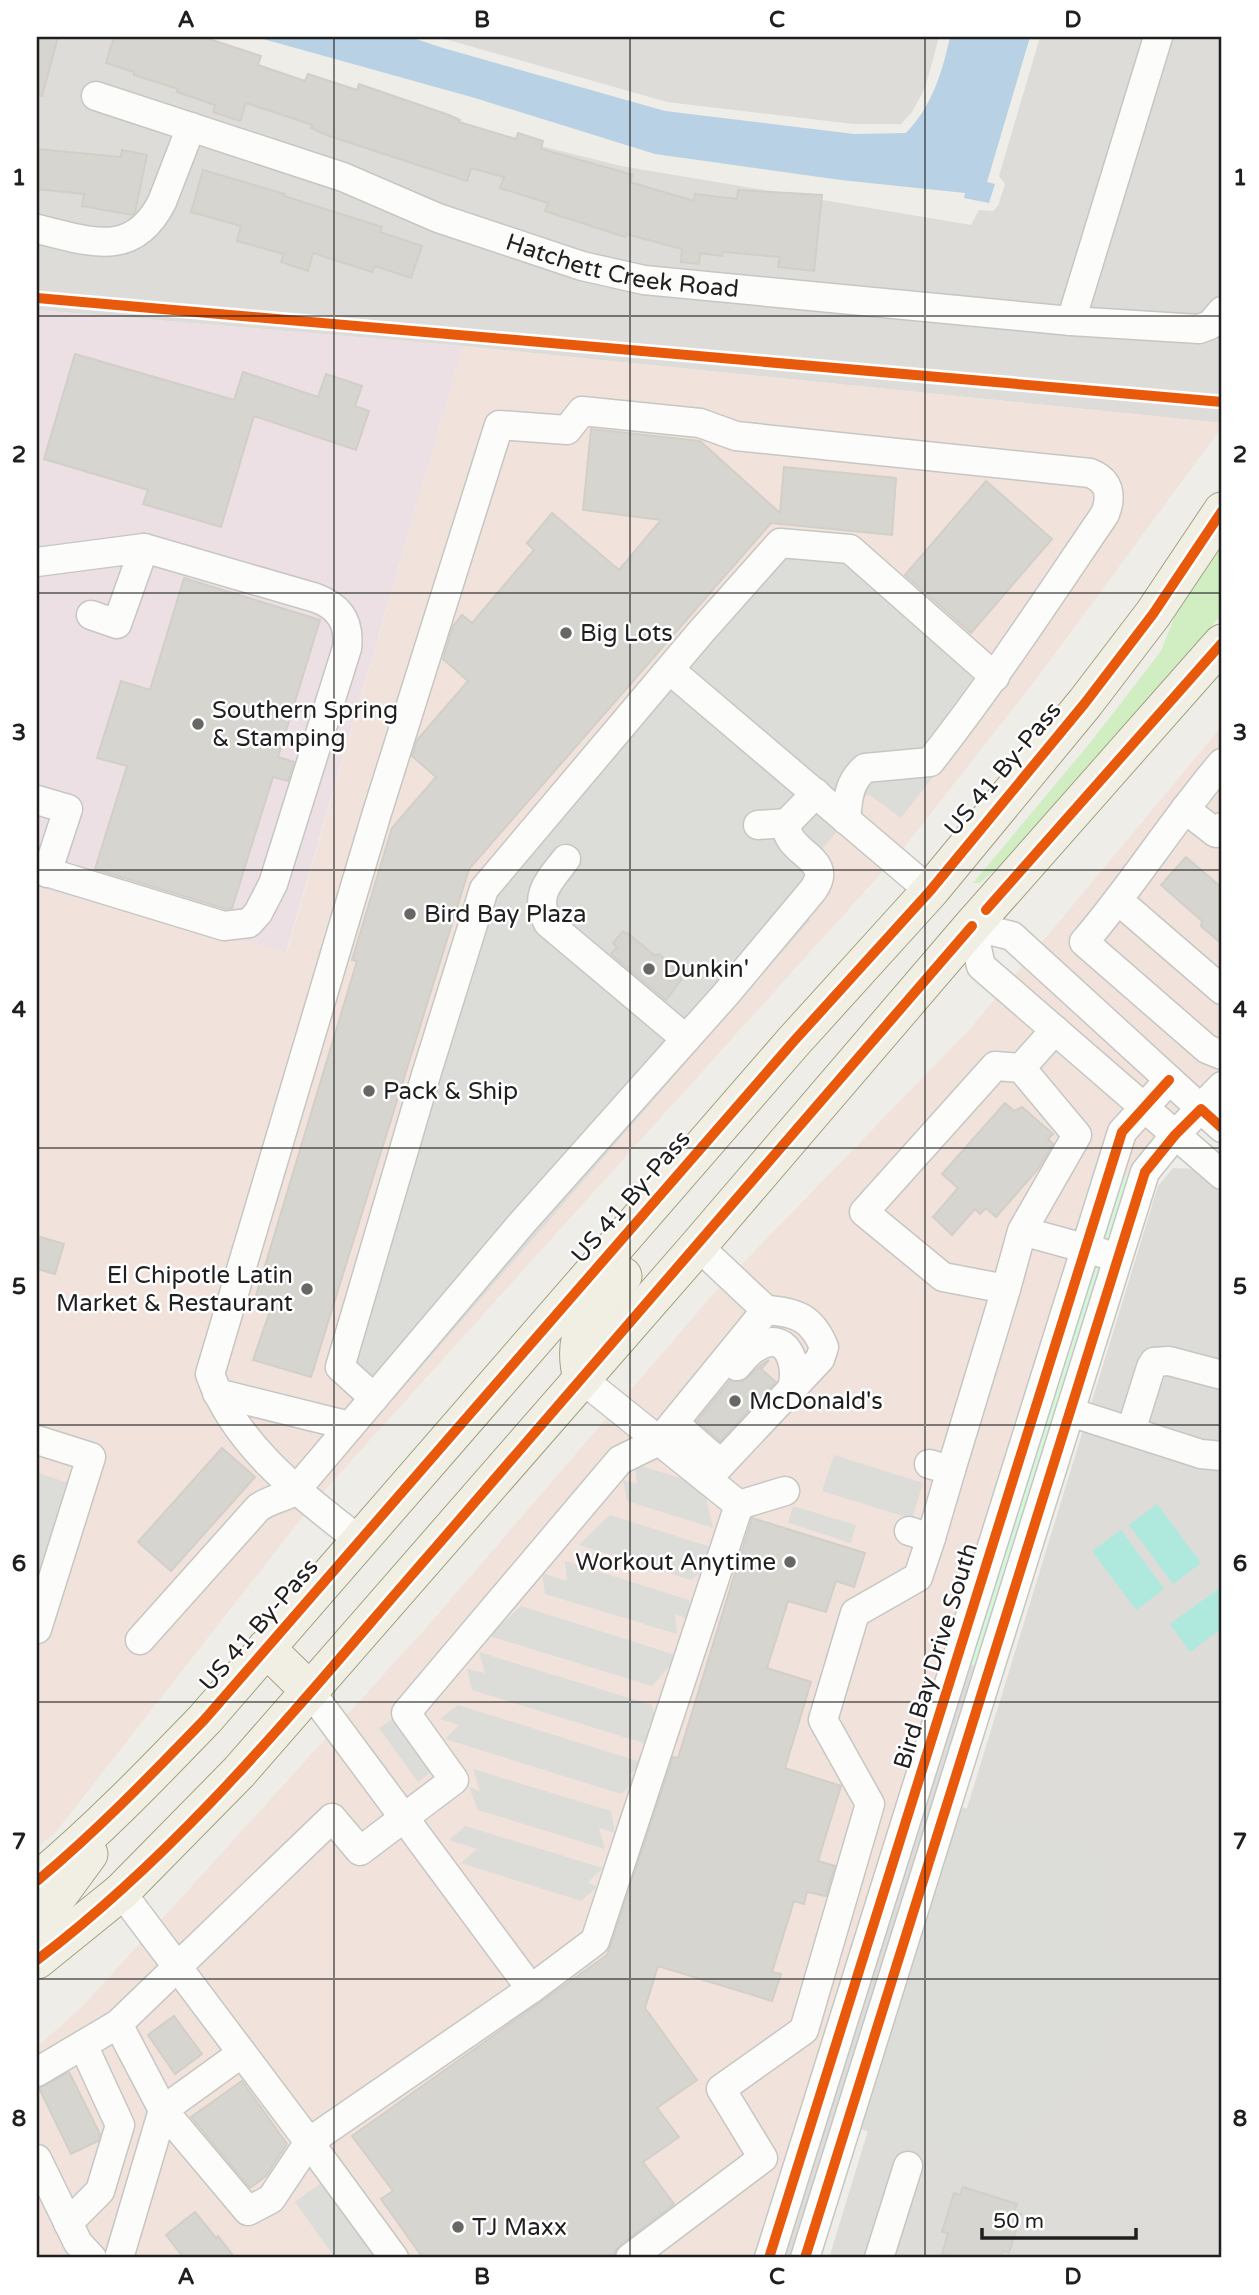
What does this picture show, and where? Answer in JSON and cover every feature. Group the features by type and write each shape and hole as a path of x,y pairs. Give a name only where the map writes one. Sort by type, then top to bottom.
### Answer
{"main road":[{"name":"US 41 By-Pass","path":"37,1881 127,1798 205,1719 690,1161 930,891 1100,683 1153,614 1222,511"},
{"path":"37,1960 121,1892 239,1772 698,1246 972,926 1222,643"},
{"path":"930,891 972,926"},
{"path":"582,1379 578,1345 586,1323 653,1234 690,1161"},
{"path":"266,1648 310,1691"},
{"path":"37,1916 68,1885 127,1798"}],"street":[{"path":"1072,321 1158,37"},
{"name":"Hatchett Creek Road","path":"96,96 353,181 438,218 582,266 618,275 671,284 1072,321 1199,329 1210,325 1222,311"},
{"path":"37,229 99,243 122,239 142,228 162,202 191,127"},
{"path":"360,1541 296,1490 240,1432 217,1393 210,1374 376,816 499,425 567,430 582,411 701,423 736,436 1095,475 1108,489 1109,504 1105,514 995,677 930,762 865,768 856,775 849,790 846,820"},
{"path":"374,1398 340,1367 422,1087 484,890 780,542 850,549 995,677"},
{"path":"37,562 144,548 326,601 339,611 346,622 346,648 273,884 250,923 224,926 42,871 68,809 37,800"},
{"path":"91,615 117,625 144,548"},
{"path":"670,670 930,891"},
{"path":"1222,763 1119,901 1084,942 1208,1049 1222,1055"},
{"path":"139,1640 258,1508 296,1490 517,1229 686,1039 818,884 819,869 816,863 794,845 786,832 787,823 816,793"},
{"path":"1185,810 1216,833 1222,827"},
{"path":"758,825 787,823"},
{"path":"566,859 547,883 542,896 542,911 548,923 686,1039"},
{"path":"1119,901 1222,990"},
{"path":"1222,1128 1012,936 972,926 981,966 1222,1175"},
{"path":"1021,1068 1055,1030"},
{"path":"630,2258 763,2158 721,2089 804,2030 870,1804 824,1720 855,1613 918,1577 920,1535 940,1467 1006,1289 1022,1231 1077,1135 1021,1068 995,1066 864,1212 943,1277 1006,1289"},
{"name":"Bird Bay Drive South","path":"769,2258 1122,1132 1168,1080"},
{"path":"805,2258 1145,1172 1175,1135 1222,1086"},
{"path":"1022,1231 1119,1258"},
{"path":"698,1246 766,1310 796,1315 811,1323 824,1347 820,1359 714,1472"},
{"path":"672,1431 766,1310"},
{"path":"37,2072 118,2024 332,1818 360,1851 454,1780 406,1713 620,1460 672,1431 759,1345 770,1342 788,1350 793,1358 794,1369 802,1378"},
{"path":"1131,1431 1154,1362 1169,1362 1222,1375"},
{"path":"582,1379 672,1431 714,1472 739,1505"},
{"path":"217,1393 350,1426"},
{"path":"1070,1412 1200,1454 1222,1456"},
{"path":"37,1442 91,1457 37,1629"},
{"path":"739,1505 785,1491"},
{"path":"118,2024 163,2110 248,2211 271,2199 309,2142 531,1989 595,1941 739,1505"},
{"path":"310,1691 531,1989"},
{"path":"913,1799 945,1809"},
{"path":"121,1892 394,2258"},
{"path":"68,2223 100,2191 120,2125 83,2045"},
{"path":"119,2258 163,2110 242,2053"},
{"path":"820,2096 853,2105"},
{"path":"37,2159 78,2243 92,2258"},
{"path":"879,2258 908,2165"}],"shaded area":[{"path":"37,37 175,37 281,74 437,120 621,166 971,225 979,210 993,211 998,206 1005,184 999,176 1040,37 1222,37 1222,423 463,346 37,310"},
{"path":"256,37 410,37 665,111 854,134 906,133 923,112 935,88 950,37 1030,37 987,182 995,184 989,203 964,198 965,193 841,180 655,154 475,98"},
{"path":"438,37 939,37 925,88 912,112 901,124 854,124 667,102"},
{"path":"37,310 463,346 286,952 37,888"},
{"path":"463,346 1222,423 1222,427 1037,678 902,850 315,1501 55,1833 37,1848 37,888 287,952"},
{"path":"860,542 1011,677 901,818 868,794 817,855 804,914 810,920 391,1402 345,1364 490,892 784,554"},
{"path":"1222,726 1222,1069 1124,1177 777,2258 37,2258 37,2047 81,2008 426,1628 716,1291 969,1030"},
{"path":"1173,1168 1197,1169 1222,1194 1222,2258 829,2258 1158,1186"},
{"path":"834,1455 923,1483 912,1519 822,1491"},
{"path":"635,1464 703,1485 713,1528 627,1501 623,1480 637,1484"},
{"path":"37,1473 72,1484 37,1595"},
{"path":"1157,1504 1201,1563 1173,1584 1129,1525"},
{"path":"793,1506 856,1525 851,1543 788,1523"},
{"path":"610,1515 714,1548 698,1562 708,1566 691,1580 579,1545"},
{"path":"1121,1530 1164,1589 1136,1610 1092,1551"},
{"path":"565,1561 689,1600 690,1620 675,1614 677,1634 545,1594 542,1573 567,1581"},
{"path":"1222,1586 1222,1628 1190,1652 1170,1624"},
{"path":"521,1606 679,1656 652,1686 489,1636"},
{"path":"479,1652 652,1705 657,1727 648,1725 653,1746 472,1690 467,1669 485,1673"},
{"path":"969,1664 998,1673 818,2258 777,2258"},
{"path":"458,1705 644,1763 628,1776 637,1780 621,1794 445,1739 459,1725 440,1719"},
{"path":"394,1718 432,1771 418,1782 379,1728"},
{"path":"473,1769 611,1811 615,1833 599,1828 605,1849 478,1810 469,1787 480,1791"},
{"path":"962,1807 1094,1848 1124,2010 1104,2013 1104,2030 1095,2045 1106,2059 992,2158 978,2145 958,2152 941,2153 860,2129"},
{"path":"465,1826 603,1868 588,1882 597,1887 581,1901 461,1863 477,1849 449,1840"},
{"path":"325,2180 383,2258 335,2258 295,2202"}],"green space":[{"path":"1222,544 1222,614 1012,856 979,883 973,883 1090,743 1161,651 1178,608"},
{"path":"1176,1120 1197,1160 1170,1159 1148,1183 998,1673 969,1664 1124,1177"}],"building":[{"path":"37,37 58,37 42,96 37,95"},
{"path":"114,37 203,37 261,56 258,65 305,81 308,74 357,90 359,84 449,115 460,120 459,122 516,139 518,133 543,141 541,149 633,175 630,182 694,201 695,194 737,199 738,190 822,195 814,271 778,267 780,257 723,252 722,256 700,253 699,264 681,262 682,249 626,234 625,237 545,211 548,203 500,188 504,177 471,168 467,181 329,136 311,128 313,125 246,103 240,121 213,112 215,105 106,63"},
{"path":"37,149 121,157 122,150 147,155 135,212 132,215 82,206 84,194 37,189"},
{"path":"203,170 382,227 380,232 422,246 411,278 375,266 372,272 313,253 308,271 281,262 284,254 237,241 241,226 191,212"},
{"path":"75,354 234,400 243,372 318,397 326,374 362,386 355,406 369,411 356,450 254,416 221,527 143,504 148,490 44,459"},
{"name":"Bird Bay Plaza","path":"591,429 700,441 780,513 784,467 896,478 892,535 771,523 469,869 311,1377 253,1360 272,1305 255,1299 357,961 352,960 392,828 436,777 412,756 417,740 468,681 443,659 453,626 462,615 472,623 534,550 527,543 552,513 619,570 661,520 583,510"},
{"path":"986,481 1052,539 971,633 905,575"},
{"name":"Southern Spring & Stamping","path":"184,578 320,620 278,757 294,762 288,781 273,777 232,908 226,909 95,869 127,766 97,758 121,681 150,690"},
{"path":"1186,857 1222,888 1222,944 1201,926 1202,921 1161,885"},
{"name":"Dunkin'","path":"623,931 655,956 659,954 674,967 672,970 682,979 666,1000 611,954 617,947 613,943"},
{"path":"1005,1103 1014,1111 1022,1107 1053,1134 1048,1139 1053,1144 1038,1169 996,1217 986,1208 980,1214 975,1209 952,1235 933,1217 958,1188 942,1174"},
{"path":"37,1236 64,1244 55,1274 37,1269"},
{"name":"McDonald's","path":"769,1360 761,1369 776,1382 720,1441 697,1421 730,1381 743,1381"},
{"path":"222,1448 255,1477 171,1571 138,1542"},
{"path":"752,1518 865,1553 854,1587 836,1581 826,1612 788,1601 767,1668 811,1682 785,1768 841,1786 818,1861 835,1866 826,1896 807,1892 804,1904 794,1901 772,1972 781,1974 772,2001 658,1966 645,2008 697,2080 657,2108 679,2137 643,2162 674,2204 620,2245 614,2258 423,2258 381,2199 393,2191 352,2136 607,1955 673,1757 678,1758"},
{"path":"174,2016 202,2054 175,2074 148,2035"},
{"path":"69,2072 100,2134 98,2141 71,2154 39,2088"},
{"path":"242,2081 287,2144 266,2176 250,2188 191,2117"},
{"path":"963,2187 1017,2204 1014,2212 1021,2214 1009,2253 1003,2251 1000,2258 941,2258 948,2233 942,2232 954,2193 960,2195"},
{"path":"195,2212 235,2258 184,2258 166,2235"}],"cycle path":[{"path":"37,298 1222,402"},
{"path":"37,1881 102,1823 205,1719 794,1041 930,891 1085,703 1153,614 1222,511"},
{"path":"986,910 1222,643"},
{"path":"37,1960 93,1915 146,1867 247,1764 972,926"},
{"path":"769,2258 1122,1132 1169,1080"},
{"path":"805,2258 1145,1172 1175,1135 1201,1109 1222,1128"}],"place":[{"name":"Big Lots","path":"566,633"},
{"name":"Southern Spring & Stamping","path":"198,724"},
{"name":"Bird Bay Plaza","path":"410,914"},
{"name":"Dunkin'","path":"649,969"},
{"name":"Pack & Ship","path":"369,1091"},
{"name":"El Chipotle Latin Market & Restaurant","path":"307,1289"},
{"name":"McDonald's","path":"735,1401"},
{"name":"Workout Anytime","path":"790,1562"},
{"name":"TJ Maxx","path":"458,2227"}]}
